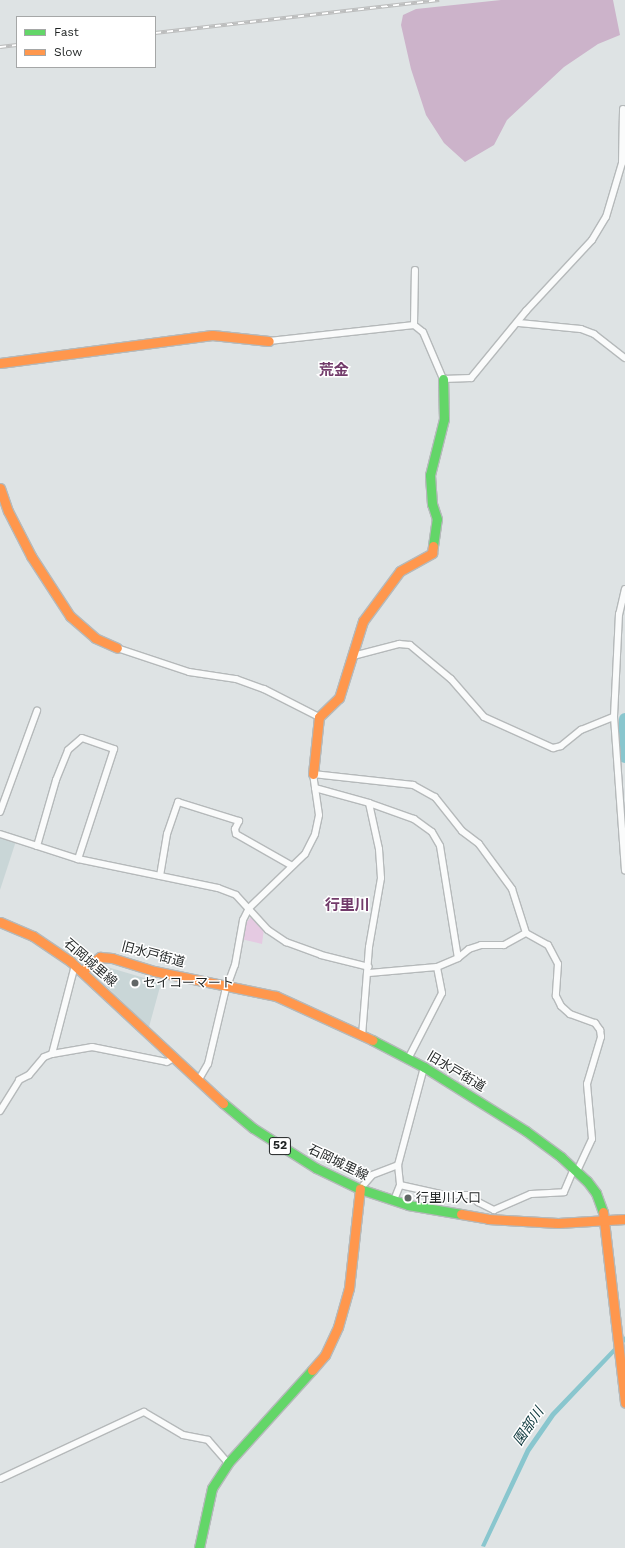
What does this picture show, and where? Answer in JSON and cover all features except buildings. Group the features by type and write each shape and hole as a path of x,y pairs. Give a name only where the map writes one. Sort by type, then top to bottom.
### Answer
{"street":[{"path":"443,379 471,378 592,240 606,217 624,163 623,109"},
{"path":"414,325 415,270"},
{"path":"519,323 581,330 594,334 625,358"},
{"path":"0,363 212,335 269,341 414,325 423,332 443,379 444,419 430,475 432,504 437,519 432,554 400,571 363,621 339,698 319,718 313,774 320,816 315,834 305,854 249,908 243,920 229,986 225,992 208,1064 198,1081"},
{"path":"0,488 8,511 31,556 70,616 95,638 117,648 189,672 236,679 264,688 319,718"},
{"path":"625,589 619,614 614,717 625,872"},
{"path":"353,656 398,644 410,645 451,679 484,718 553,748 561,746 581,730 614,717"},
{"path":"0,812 37,711"},
{"path":"37,846 56,780 68,750 82,738 114,749 78,859"},
{"path":"313,774 413,784 435,797 462,831 479,844 512,889 526,933 548,945 558,964 556,996 561,1006 570,1014 595,1023 600,1030 600,1038 587,1084 592,1139 564,1192 531,1194 494,1210 478,1202 470,1195 445,1195 400,1185"},
{"path":"315,788 369,803 414,819 432,832 440,846 458,958"},
{"path":"160,876 167,834 178,802 239,821 235,829 236,834 292,866"},
{"path":"362,1036 370,947 381,878 379,849 369,803"},
{"path":"0,834 78,859 224,890 236,895 268,930 286,942 369,970 437,967 458,958 469,949 481,945 504,945 526,933"},
{"name":"石岡城里線","path":"0,922 33,936 79,968 198,1081 268,1139 316,1168 360,1189 394,1200 451,1214 488,1219 545,1223 625,1219"},
{"name":"旧水戸街道","path":"79,968 100,957 112,958 154,971 276,996 424,1067 526,1131 576,1169 596,1193 605,1221 618,1357 625,1403"},
{"path":"408,1059 442,993 437,967"},
{"path":"52,1054 79,968"},
{"path":"0,1110 19,1080 29,1075 44,1057 52,1054 92,1047 167,1062 174,1058"},
{"path":"394,1200 400,1185 398,1165 424,1067"},
{"path":"199,1548 212,1488 228,1463 325,1355 338,1327 350,1288 360,1189 372,1175 398,1165"},
{"path":"0,1478 144,1412 183,1435 208,1440 228,1463"}],"shaded area":[{"path":"501,0 613,0 620,35 598,44 564,67 507,120 494,145 465,162 444,143 426,115 411,69 401,25 403,15 416,9"},
{"path":"0,837 16,841 0,890"},
{"path":"252,916 264,928 262,944 241,939 245,924"},
{"name":"セイコーマート","path":"104,966 161,983 149,1027 100,980 98,971"}],"water":[{"path":"625,1336 625,1342 555,1416 530,1452 485,1547 481,1546 526,1449 551,1413"}],"waterway":[{"name":"園部川","path":"625,719 625,757"}],"railway":[{"path":"156,33 439,0"},
{"path":"0,47 16,45"}],"traffic: fast":[{"path":"433,546 437,519 432,504 430,475 444,419 443,379"},
{"path":"372,1040 424,1067 526,1131 561,1157 587,1181 596,1193 603,1212"},
{"path":"223,1103 253,1128 316,1168 360,1189 408,1205 461,1214"},
{"path":"199,1548 212,1488 228,1463 312,1370"}],"traffic: slow":[{"path":"0,363 212,335 269,341"},
{"path":"0,488 8,511 31,556 70,616 95,638 117,648"},
{"path":"313,774 319,717 339,698 363,621 400,571 432,553 433,546"},
{"path":"0,922 33,936 70,961 223,1103"},
{"path":"82,971 100,957 112,958 154,971 276,996 372,1040"},
{"path":"312,1370 325,1355 338,1327 349,1288 360,1189"},
{"path":"603,1212 625,1403"},
{"path":"461,1214 488,1219 558,1223 625,1219"}],"place":[{"name":"セイコーマート","path":"135,983"},
{"name":"行里川入口","path":"408,1198"}],"district":[{"name":"荒金","path":"334,371"},
{"name":"行里川","path":"347,906"}]}
